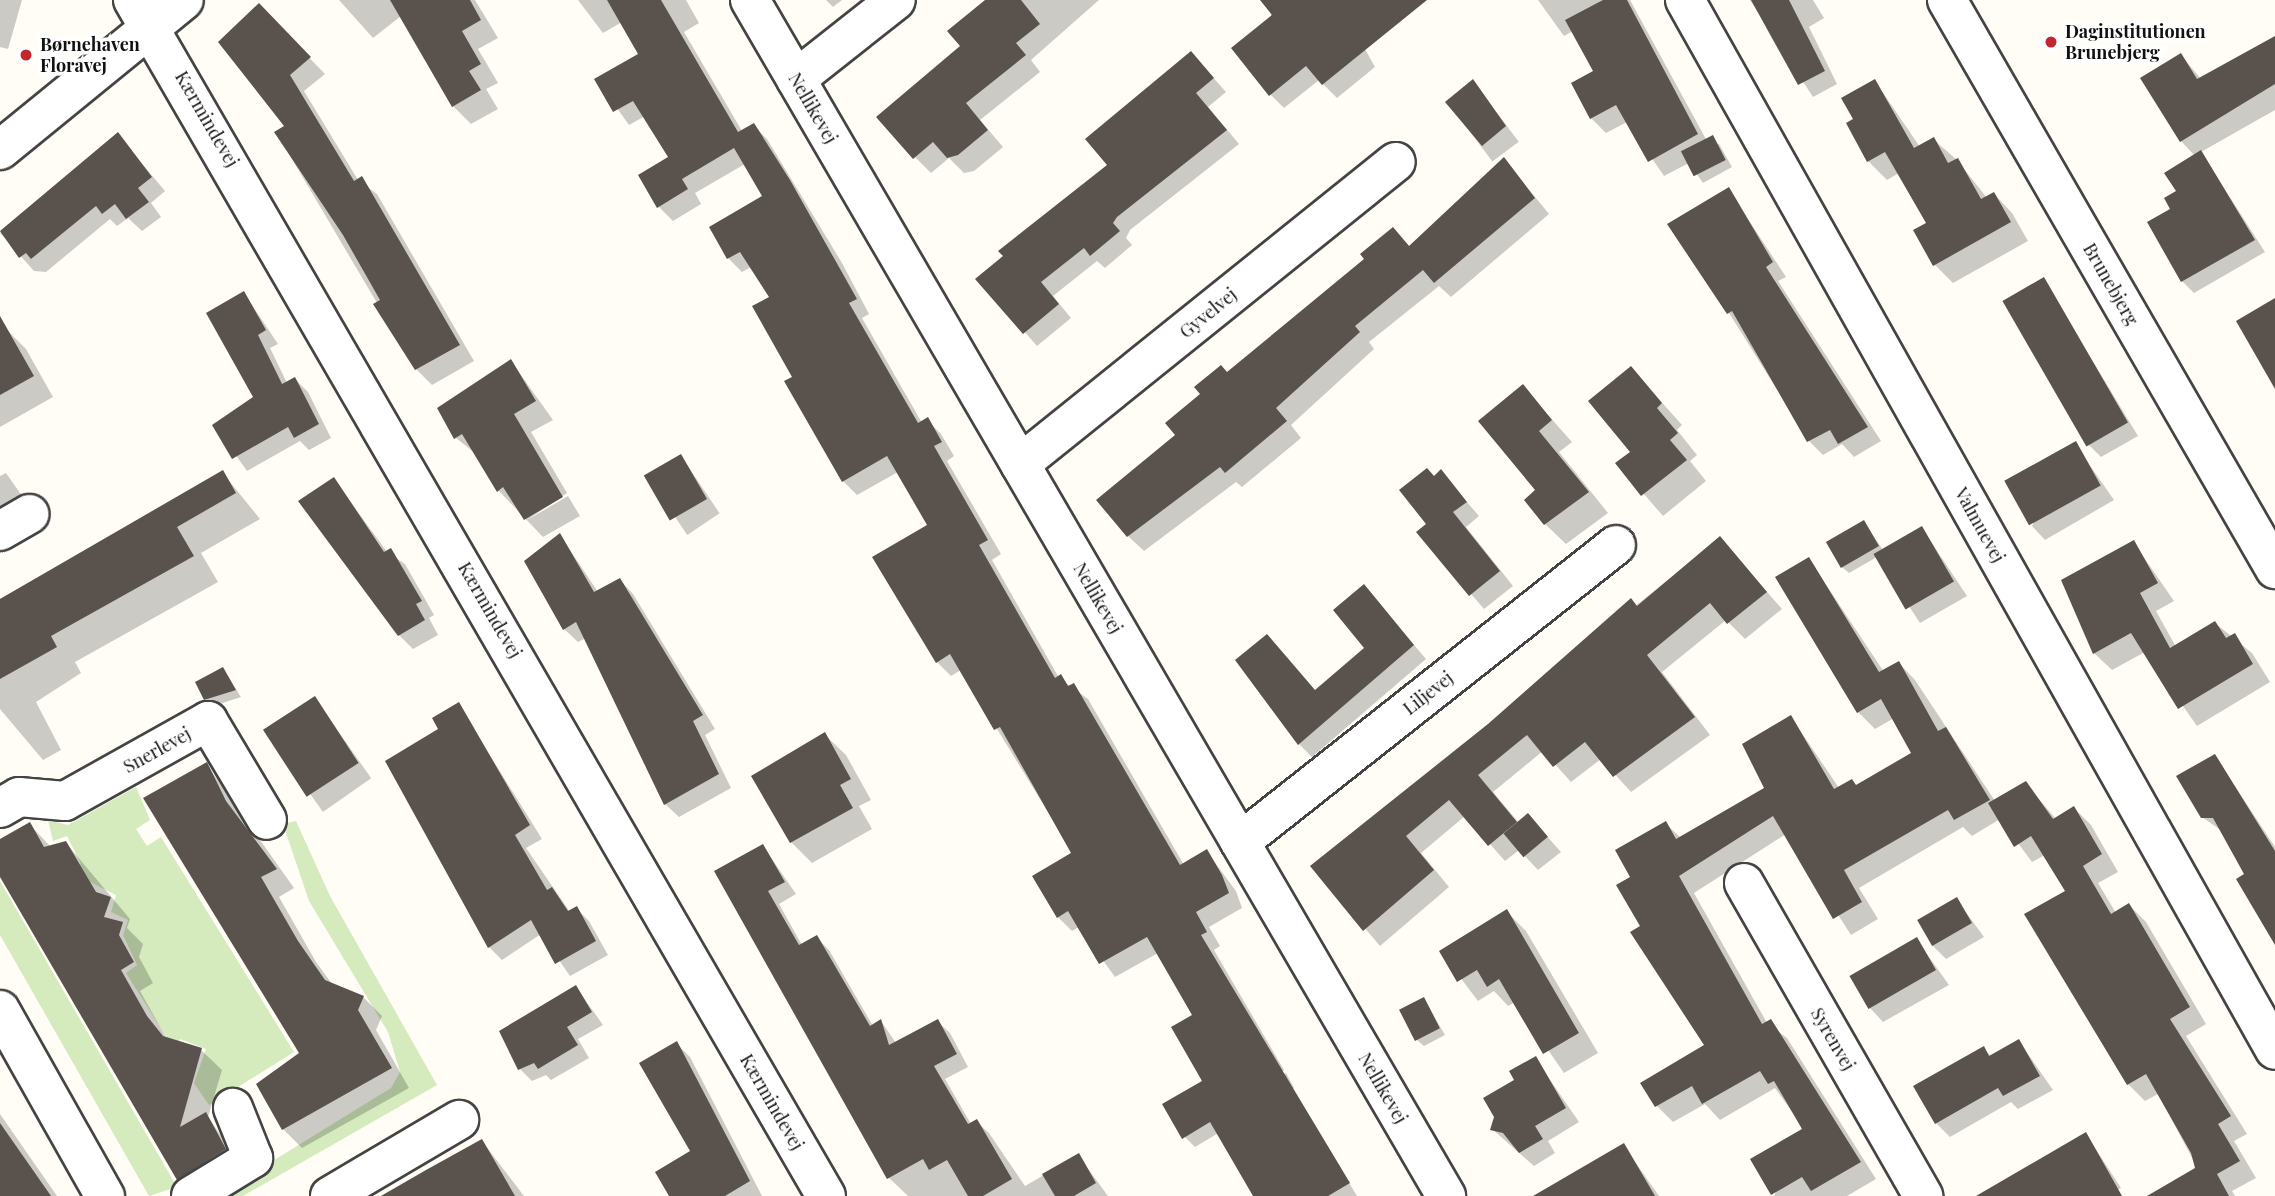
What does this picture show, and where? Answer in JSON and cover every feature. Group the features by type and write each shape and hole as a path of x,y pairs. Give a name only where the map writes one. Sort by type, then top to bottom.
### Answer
{"street":[{"path":"0,149 143,12 184,0"},
{"name":"Nellikevej","path":"750,0 1446,1196"},
{"path":"796,79 896,0"},
{"name":"Valmuevej","path":"1685,0 2275,1050"},
{"name":"Brunebjerg","path":"1947,0 2275,569"},
{"name":"Kærmindevej","path":"143,12 826,1196"},
{"name":"Gyvelvej","path":"1020,464 1396,162"},
{"name":"Liljevej","path":"1240,842 1616,545"},
{"name":"Snerlevej","path":"0,807 19,797 65,801 208,721 267,820"},
{"name":"Syrenvej","path":"1744,883 1923,1196"},
{"path":"0,1010 105,1196"},
{"path":"191,1196 253,1158 233,1108"},
{"path":"330,1196 459,1120"}],"green space":[{"path":"136,787 150,820 136,829 147,846 161,837 294,1052 209,1105 194,1083 206,1049 180,1039 176,1052 126,973 137,965 123,935 128,920 111,912 116,895 70,872 81,864 67,836 53,841 48,820 68,825"},
{"path":"296,821 330,896 437,1085 243,1196 216,1196 391,1088 400,1072 388,1032 309,901 283,824"},
{"path":"0,881 177,1187 149,1196 0,935"}],"building":[{"path":"390,0 470,0 481,20 462,31 481,64 469,71 481,90 452,107"},
{"path":"607,0 661,0 738,132 754,123 790,180 857,299 849,303 918,423 928,417 942,442 934,446 988,540 979,545 1055,678 1061,674 1068,686 1074,683 1180,865 1207,849 1222,875 1229,893 1196,912 1207,932 1201,935 1350,1183 1328,1196 1253,1196 1210,1122 1182,1139 1162,1104 1202,1081 1171,1027 1192,1015 1147,937 1099,964 1068,911 1057,918 1032,876 1071,853 1000,727 994,730 950,654 936,663 872,557 927,525 887,456 842,482 784,381 792,377 752,306 769,297 740,252 727,259 709,227 762,196 734,148 682,179 688,189 657,208 638,175 668,157 633,101 613,112 594,79 638,54"},
{"path":"985,0 1021,0 1040,24 1016,43 1026,55 966,103 988,130 958,155 947,158 933,142 913,159 876,117 960,46 947,31"},
{"path":"1260,0 1427,0 1322,85 1306,66 1269,96 1231,48 1272,15"},
{"path":"1603,0 1627,0 1698,134 1648,162 1616,105 1590,119 1571,83 1593,71 1565,20"},
{"path":"1751,0 1789,0 1825,71 1798,85"},
{"path":"259,3 311,57 290,75 354,181 362,176 460,345 415,370 373,304 380,300 343,235 274,132 284,126 218,42"},
{"path":"2275,36 2275,84 2180,142 2140,78 2181,53 2197,79"},
{"path":"1191,51 1214,78 1196,93 1227,130 1117,217 1113,223 1120,231 1090,256 1084,248 1041,282 1059,304 1023,334 975,279 1003,256 998,251 1107,165 1085,139"},
{"path":"1473,79 1506,126 1482,146 1445,102"},
{"path":"1875,79 1914,148 1934,137 1948,163 1958,158 1981,199 1994,192 2011,222 1933,266 1913,230 1926,223 1885,152 1867,162 1846,123 1853,119 1841,98"},
{"path":"118,132 152,177 138,188 149,202 126,219 115,204 102,214 96,206 31,259 26,253 19,258 0,231"},
{"path":"1713,135 1726,160 1694,176 1681,151"},
{"path":"2201,150 2255,240 2181,282 2147,222 2170,209 2164,198 2176,191 2164,173"},
{"path":"1504,157 1535,198 1434,283 1423,270 1355,326 1360,332 1276,408 1287,421 1225,473 1220,467 1127,537 1096,500 1175,435 1165,423 1200,394 1194,387 1221,365 1227,372 1364,259 1360,254 1393,227 1409,246"},
{"path":"1729,187 1773,262 1766,267 1868,427 1838,444 1830,430 1807,442 1732,311 1727,314 1667,224"},
{"path":"2044,277 2128,422 2086,446 2002,301"},
{"path":"244,291 266,330 258,335 282,384 295,377 319,424 294,438 288,427 232,459 212,425 253,397 206,313"},
{"path":"2275,298 2275,389 2236,321"},
{"path":"0,316 34,376 0,395"},
{"path":"511,359 536,401 514,414 563,497 524,520 503,487 497,492 462,434 454,439 437,408"},
{"path":"1631,366 1662,403 1657,408 1678,433 1670,440 1687,460 1641,496 1615,463 1630,452 1588,401"},
{"path":"1523,384 1552,420 1539,431 1589,492 1544,525 1524,500 1535,490 1478,421"},
{"path":"2076,441 2101,486 2029,525 2004,481"},
{"path":"681,454 707,499 670,521 644,475"},
{"path":"1427,468 1434,476 1441,469 1467,502 1453,512 1500,571 1469,596 1416,532 1426,524 1399,490"},
{"path":"223,470 236,493 177,527 194,556 51,636 57,647 0,679 0,599"},
{"path":"334,477 384,552 391,548 422,601 416,604 425,620 398,636 298,501"},
{"path":"1864,520 1879,546 1841,568 1826,542"},
{"path":"1922,526 1954,581 1906,609 1874,554"},
{"path":"560,533 594,592 620,578 703,715 693,721 719,774 664,805 576,622 563,630 524,561"},
{"path":"1720,536 1767,592 1727,624 1710,603 1647,655 1695,717 1613,777 1585,742 1553,767 1527,735 1478,775 1517,822 1488,846 1449,800 1406,836 1434,870 1363,931 1310,866 1488,724 1631,598 1637,606"},
{"path":"2134,540 2158,583 2140,593 2170,648 2215,621 2226,638 2235,633 2253,664 2178,709 2131,633 2093,654 2061,580"},
{"path":"1809,557 1879,672 1899,661 1938,731 1946,727 1990,800 1954,820 1948,810 1844,870 1862,902 1833,919 1773,816 1679,876 1762,1024 1771,1019 1861,1162 1811,1191 1802,1177 1771,1195 1750,1159 1802,1129 1774,1081 1768,1084 1760,1071 1702,1104 1692,1086 1655,1107 1640,1083 1704,1045 1630,932 1640,926 1616,885 1630,877 1615,850 1666,821 1676,839 1764,788 1742,744 1791,715 1834,789 1852,779 1856,785 1911,753 1881,699 1857,713 1775,577"},
{"path":"1364,584 1414,645 1298,745 1235,660 1267,634 1315,690 1364,648 1333,610"},
{"path":"223,667 236,690 204,700 195,682"},
{"path":"315,696 359,763 307,797 263,730"},
{"path":"459,702 530,825 515,835 547,890 552,887 568,911 577,906 596,941 555,964 531,920 488,948 385,761 438,729 432,718"},
{"path":"825,732 851,779 840,785 853,808 790,843 751,776"},
{"path":"2215,754 2275,851 2275,945 2236,879 2244,874 2213,818 2201,818 2176,776"},
{"path":"207,762 226,801 277,869 261,877 298,941 325,980 364,996 358,1010 392,1068 282,1130 256,1084 299,1053 143,798"},
{"path":"2026,781 2053,819 2074,806 2102,854 2083,866 2111,914 2129,903 2190,1007 2170,1019 2231,1116 2218,1124 2240,1161 2217,1174 2229,1196 2147,1196 2195,1168 2191,1153 2146,1074 2127,1085 2024,914 2065,891 2031,836 2014,847 1988,803"},
{"path":"1528,813 1548,837 1523,857 1503,834"},
{"path":"30,822 44,847 66,841 96,892 111,897 104,917 123,922 119,935 134,962 121,970 147,1016 163,1036 202,1048 180,1127 206,1112 226,1149 177,1180 0,877 0,839"},
{"path":"763,844 785,882 768,891 799,945 817,935 870,1026 881,1019 889,1045 938,1019 957,1054 934,1066 968,1124 977,1119 1012,1179 983,1196 968,1196 947,1160 929,1170 923,1159 887,1179 714,871"},
{"path":"1957,897 1972,923 1932,946 1917,920"},
{"path":"1507,909 1579,1033 1543,1054 1499,979 1487,987 1477,970 1457,982 1439,951"},
{"path":"1917,937 1936,970 1868,1009 1849,976"},
{"path":"576,985 592,1012 567,1027 578,1045 538,1069 534,1063 518,1070 499,1031"},
{"path":"1424,997 1440,1028 1415,1041 1399,1010"},
{"path":"2019,1039 2040,1076 2003,1096 1998,1088 1935,1124 1913,1086 1984,1046 1989,1056"},
{"path":"677,1041 750,1181 725,1196 669,1196 655,1172 690,1151 639,1063"},
{"path":"1536,1056 1566,1108 1535,1126 1543,1139 1519,1153 1503,1133 1490,1130 1494,1117 1483,1098 1514,1080 1509,1071"},
{"path":"0,1123 51,1196 0,1196"},
{"path":"2086,1132 2122,1196 1976,1196"},
{"path":"482,1139 515,1196 381,1196 426,1170"},
{"path":"1624,1143 1655,1196 1533,1196"},
{"path":"1079,1153 1096,1183 1074,1196 1055,1196 1042,1174"}],"place":[{"name":"Daginstitutionen Brunebjerg","path":"2051,42"},
{"name":"Børnehaven Floravej","path":"26,55"}]}
